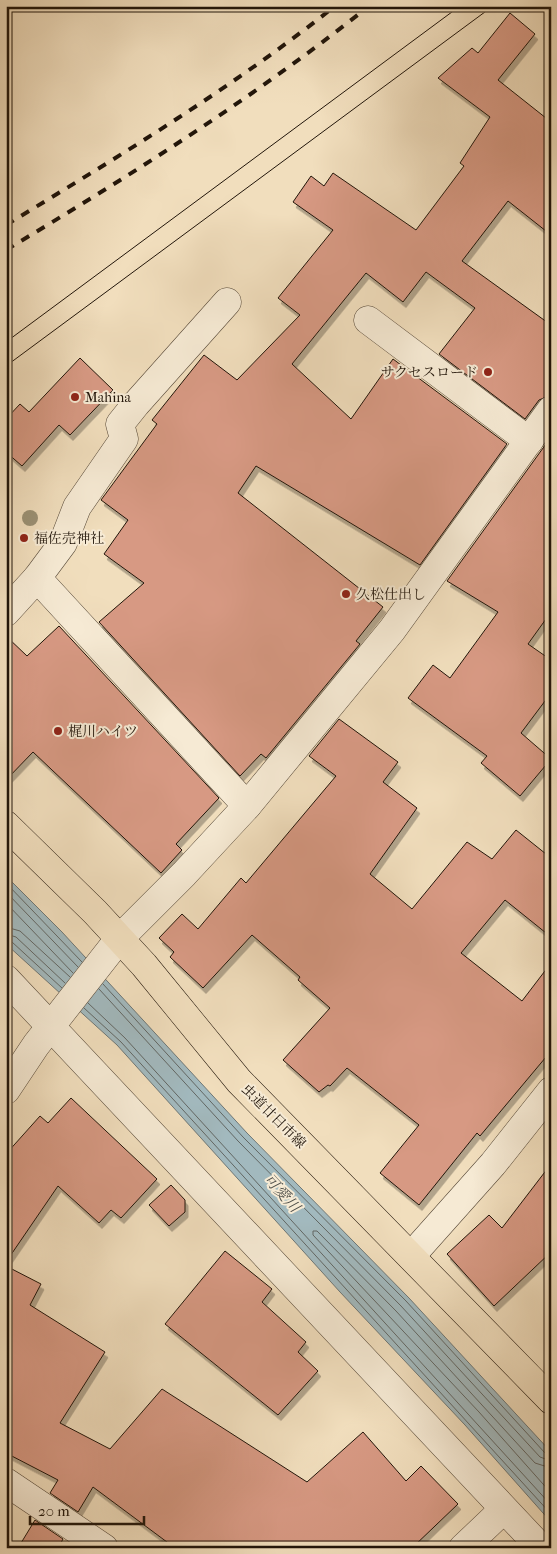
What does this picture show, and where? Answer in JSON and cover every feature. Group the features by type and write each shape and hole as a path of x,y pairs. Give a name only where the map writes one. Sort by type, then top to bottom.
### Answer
{"main road":[{"name":"虫道廿日市線","path":"6,825 95,912 113,949 144,965 239,1081 551,1400"}],"street":[{"path":"6,612 37,578 63,543 78,507 124,439 120,424 227,302"},
{"path":"368,320 529,441"},
{"path":"6,1090 55,1020 113,949 247,806 392,630 551,410"},
{"path":"37,578 247,806"},
{"path":"6,979 55,1020 503,1510 541,1548"},
{"path":"412,1256 493,1164 551,1091"},
{"path":"6,1482 104,1548"},
{"path":"463,1548 503,1510"}],"water":[{"name":"可愛川","path":"6,876 62,932 247,1133 409,1298 551,1452 551,1522 465,1425 340,1292 117,1045 6,944"}],"building":[{"path":"510,13 535,34 498,80 551,122 551,235 508,201 462,261 551,325 551,395 539,400 525,419 439,354 475,308 426,272 403,302 366,273 292,364 351,419 393,359 507,444 420,565 256,466 238,493 383,607 356,641 360,644 266,758 261,754 240,776 99,622 144,583 104,554 128,520 101,500 157,424 152,420 204,355 237,380 300,315 278,298 333,230 293,202 311,176 324,186 333,173 416,230 464,166 460,163 490,117 438,78 472,48 478,53"},
{"path":"80,358 113,390 70,435 59,425 22,466 6,452 6,419 20,404 29,412"},
{"path":"551,437 551,612 528,644 551,660 551,693 521,733 551,759 520,796 481,763 487,756 408,698 433,665 450,678 498,612 447,581"},
{"path":"59,626 219,798 176,844 182,850 161,873 33,752 6,780 6,636 27,656"},
{"path":"339,719 398,762 383,782 417,808 370,874 412,909 467,842 492,859 516,830 551,858 551,937 505,900 461,953 522,1001 551,963 551,1051 480,1136 477,1133 419,1205 380,1173 419,1125 347,1068 330,1086 328,1085 319,1092 283,1060 330,1008 298,980 300,977 252,935 203,988 170,957 174,952 159,938 182,914 198,929 241,878 246,883 336,776 309,756"},
{"path":"71,1098 157,1179 121,1218 111,1210 99,1223 58,1186 6,1262 6,1154 40,1116 48,1123"},
{"path":"551,1164 551,1252 494,1306 447,1254 489,1215 502,1228"},
{"path":"171,1185 185,1200 185,1212 169,1226 149,1205"},
{"path":"225,1251 272,1289 262,1302 306,1342 298,1352 318,1371 278,1415 165,1324"},
{"path":"6,1266 41,1284 30,1305 105,1352 60,1423 110,1449 162,1389 307,1482 363,1432 406,1481 421,1466 458,1504 412,1548 175,1548 93,1487 78,1512 50,1493 58,1480 6,1453"},
{"path":"35,1520 63,1539 58,1548 18,1548"}],"tram line":[{"path":"6,342 460,6"},
{"path":"6,366 493,6"}],"railway":[{"path":"6,225 174,121 256,65 335,6"},
{"path":"6,250 192,134 282,72 369,6"}],"place":[{"name":"サクセスロード","path":"488,372"},
{"name":"Mahina","path":"75,397"},
{"name":"福佐売神社","path":"24,538"},
{"name":"久松仕出し","path":"346,594"},
{"name":"梶川ハイツ","path":"58,731"}]}
